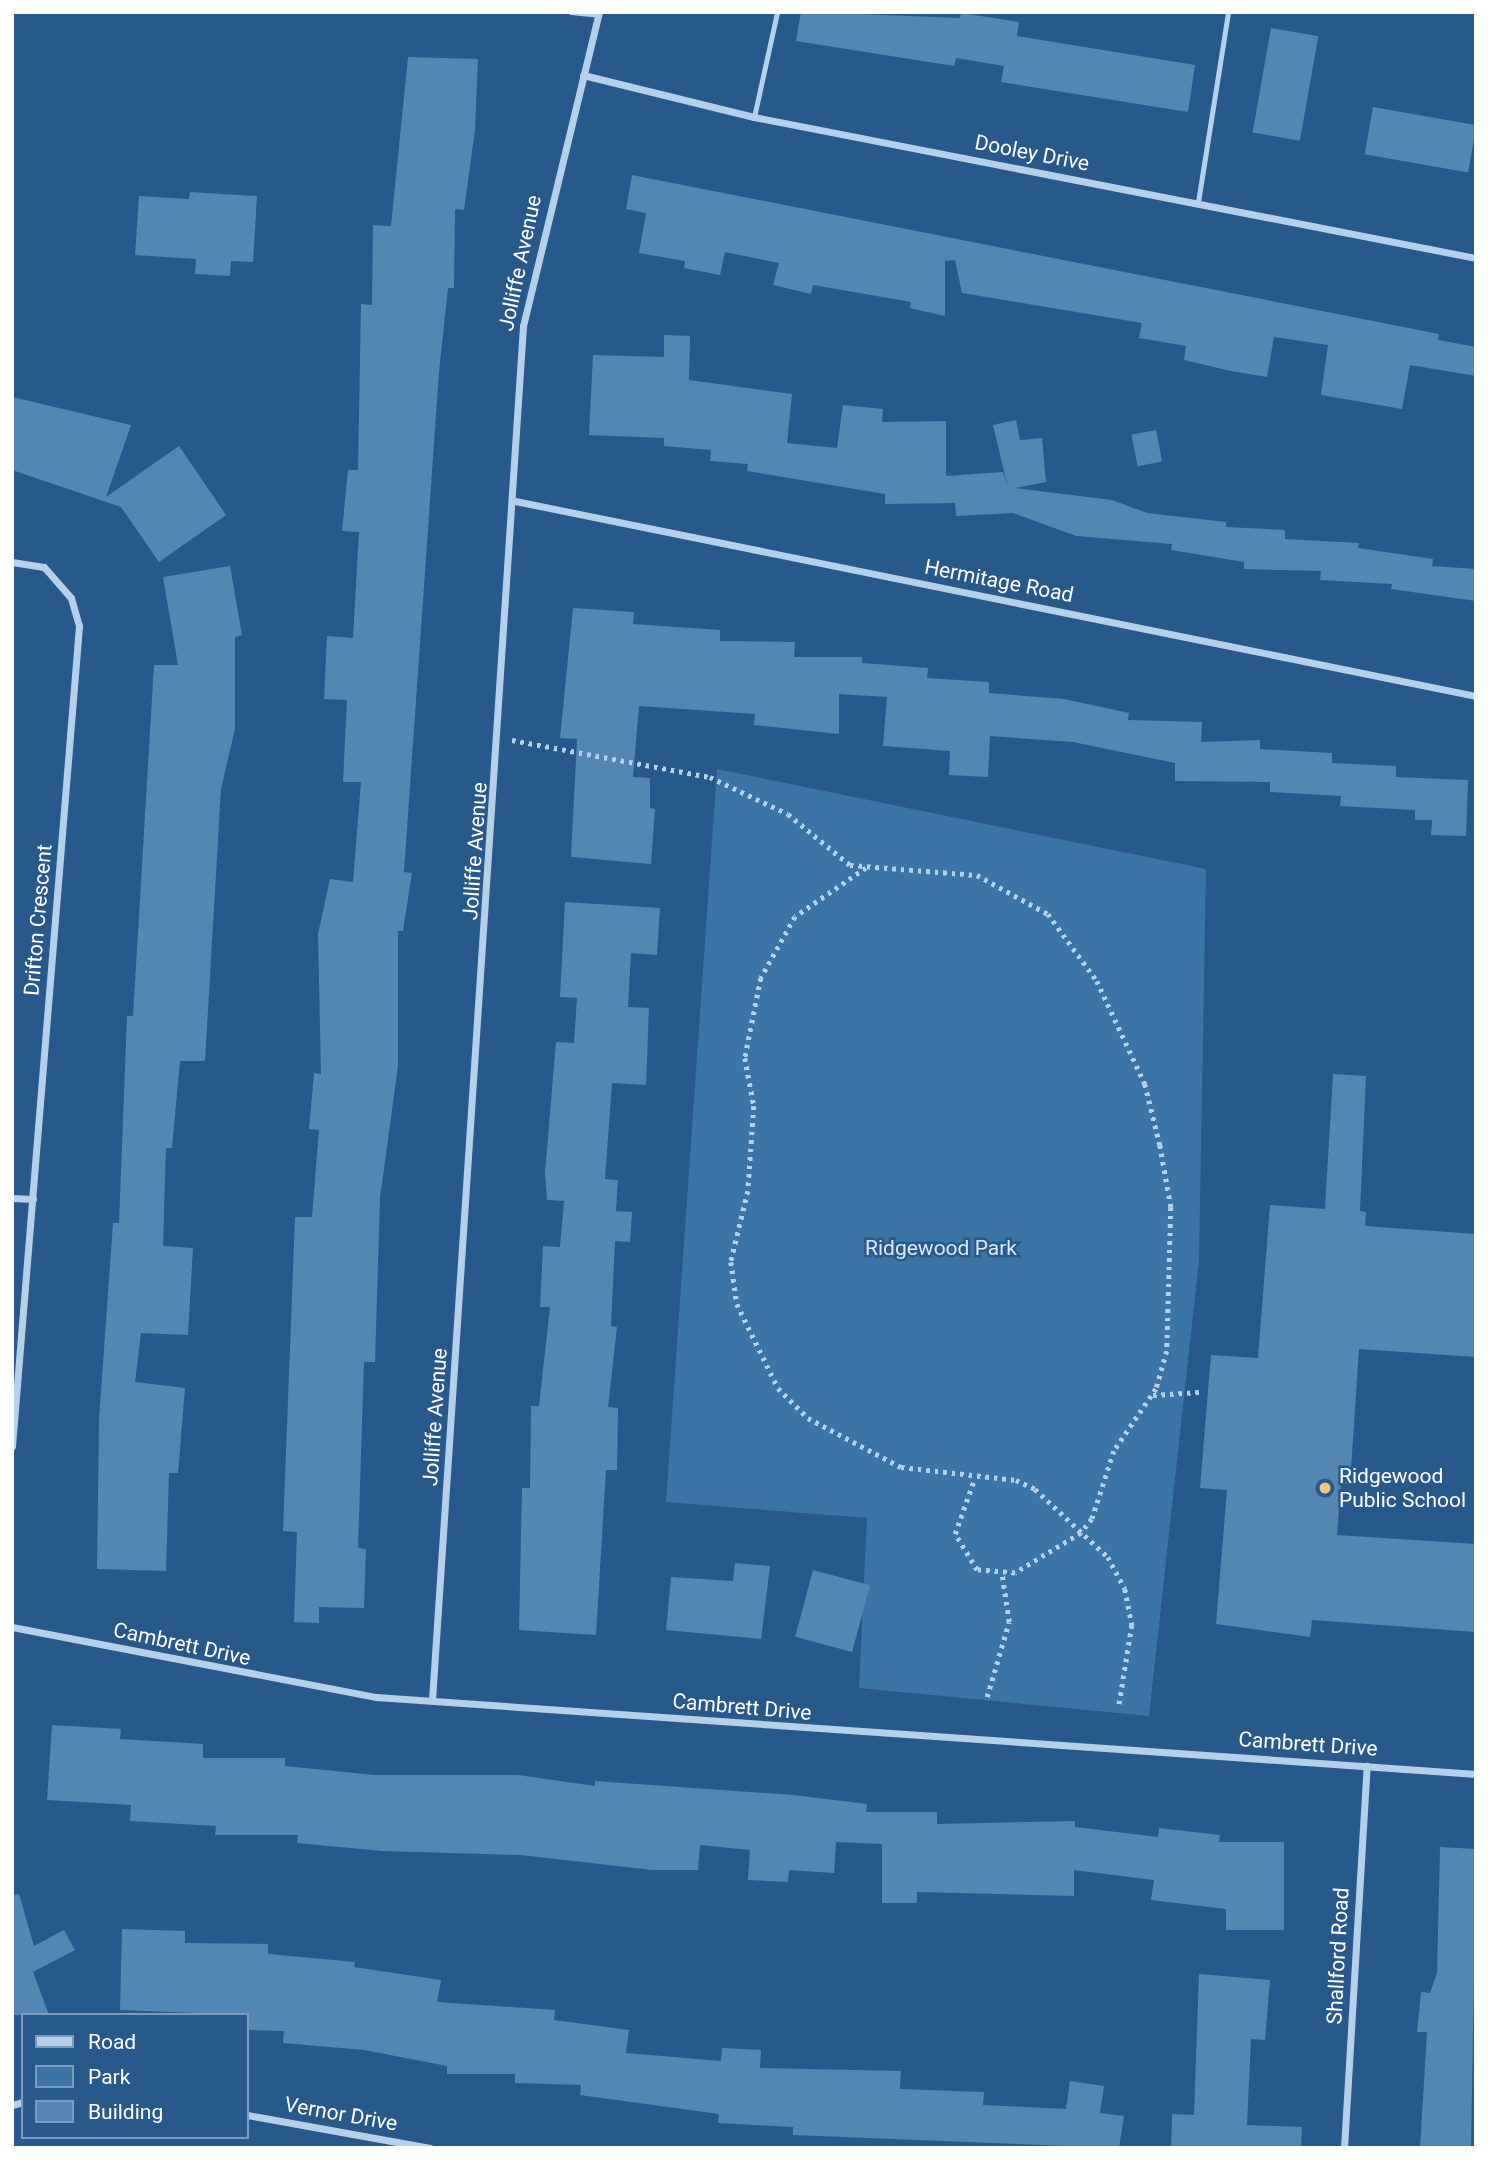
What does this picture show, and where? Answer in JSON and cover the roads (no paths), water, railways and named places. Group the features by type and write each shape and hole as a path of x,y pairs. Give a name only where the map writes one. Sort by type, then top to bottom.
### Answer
{"street":[{"name":"Jolliffe Avenue","path":"432,1700 500,738 523,326 598,14"},
{"name":"Dooley Drive","path":"583,75 754,117 1476,258"},
{"name":"Hermitage Road","path":"515,501 1476,696"},
{"name":"Drifton Crescent","path":"12,562 44,567 71,598 79,626 12,1446"},
{"path":"12,1198 33,1199"},
{"name":"Cambrett Drive","path":"12,1627 313,1688 432,1700 1119,1754 1476,1774"},
{"name":"Shallford Road","path":"1344,2148 1367,1766"},
{"name":"Vernor Drive","path":"248,2115 430,2148"}],"lane":[{"path":"572,12 598,14"},
{"path":"754,117 777,12"},
{"path":"1198,202 1227,12"}],"place":[{"name":"Ridgewood Public School","path":"1325,1488"}],"park label":[{"name":"Ridgewood Park","path":"941,1248"}]}
